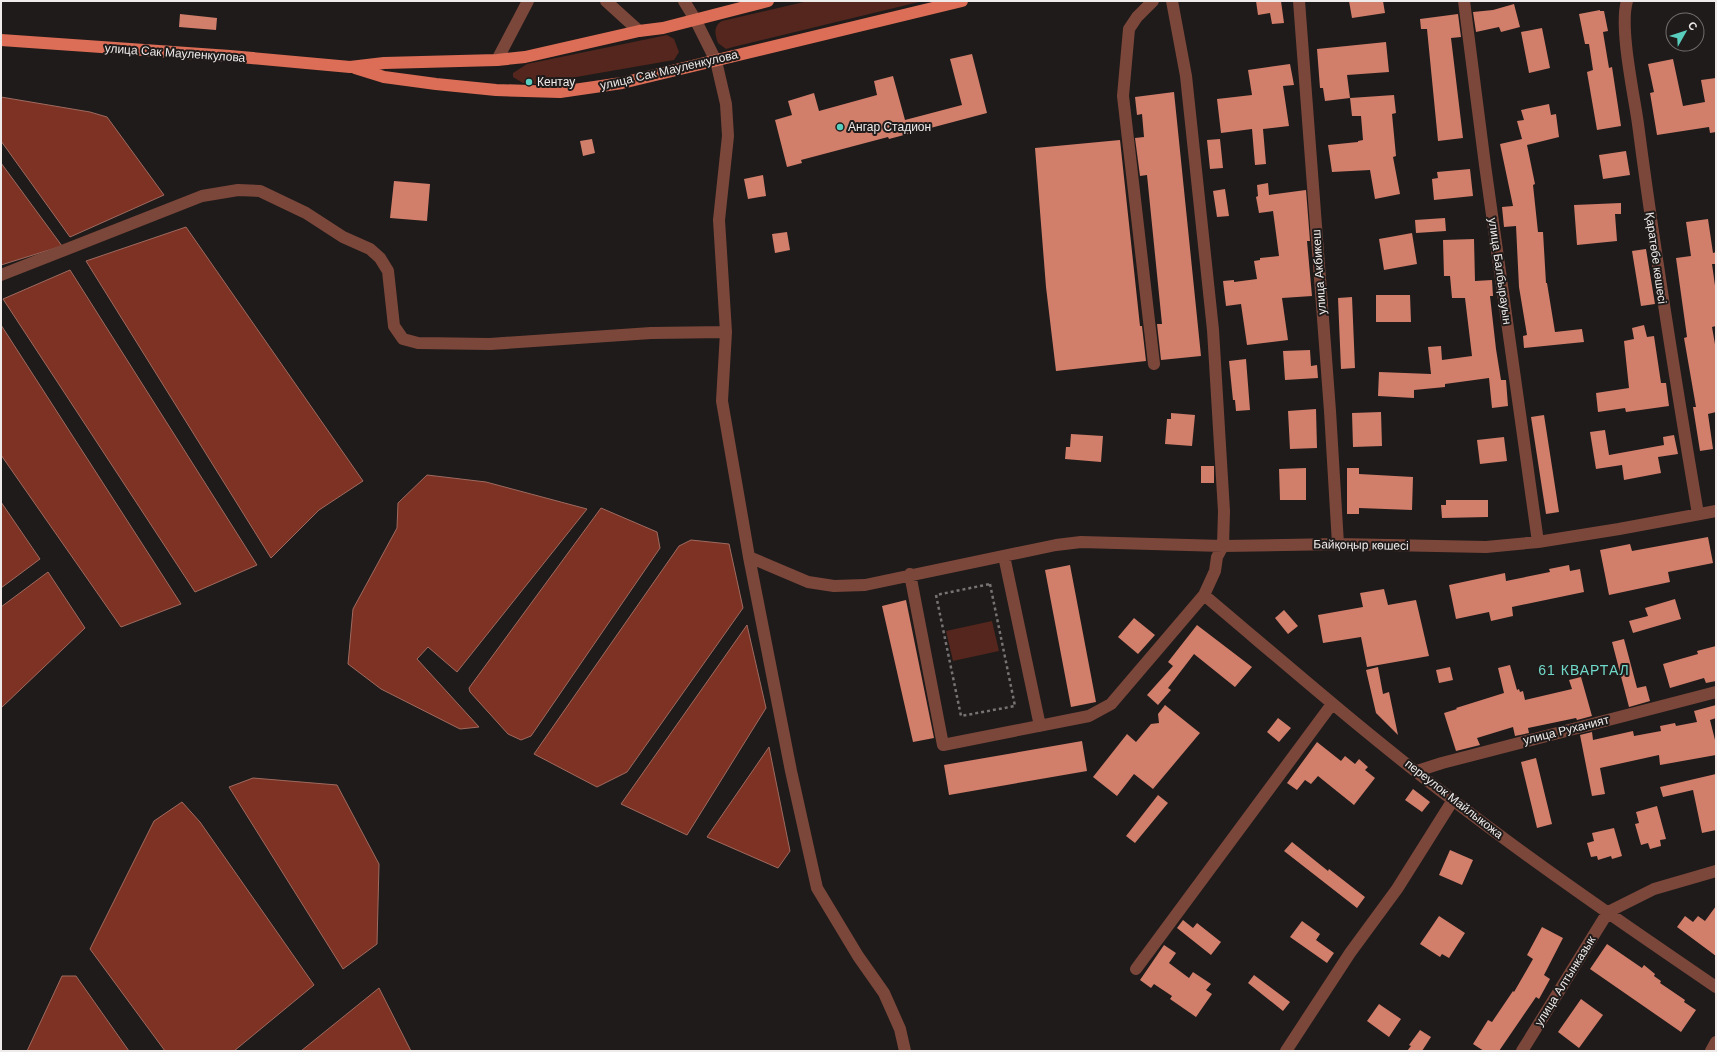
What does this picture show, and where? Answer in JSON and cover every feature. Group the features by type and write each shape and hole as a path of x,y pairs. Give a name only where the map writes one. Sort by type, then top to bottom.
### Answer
{"main road":[{"name":"улица Сак Мауленкулова","path":"350,67 384,63 497,60 525,57 639,31 663,28 768,1"},
{"name":"улица Сак Мауленкулова","path":"1,40 230,56 350,67 384,77 436,84 496,90 560,92 622,83 962,1"}],"street":[{"path":"497,60 528,1"},
{"path":"606,1 639,31"},
{"path":"684,1 695,19 716,61 726,104 728,136 719,220 726,332 722,401 749,557 791,771 817,888 858,956 884,993 900,1029 905,1051"},
{"path":"1153,1 1137,17 1129,29 1123,96 1154,364"},
{"path":"910,574 943,745 1089,716 1111,704 1204,595 1215,571 1217,557 1223,546 1224,512 1213,330 1186,76 1172,1"},
{"name":"улица Акбикеш","path":"1299,1 1330,411 1338,544"},
{"name":"улица Балбырауын","path":"1464,1 1485,165 1538,542"},
{"name":"Қаратөбе көшесі","path":"1627,1 1626,40 1666,330 1698,514"},
{"path":"1,275 202,196 238,190 260,191 306,213 343,237 370,249 380,258 388,271 394,326 403,339 418,343 490,344 651,333 726,332"},
{"name":"Байқоңыр көшесі","path":"749,557 808,582 834,586 865,585 910,574 1056,545 1081,542 1223,546 1338,544 1486,547 1538,542 1716,511"},
{"path":"1004,556 1040,726"},
{"name":"переулок Майлыкожа","path":"1204,595 1332,704 1452,800 1536,862 1716,987"},
{"name":"улица Руханият","path":"1417,771 1450,761 1716,692"},
{"path":"1136,969 1332,704"},
{"path":"1286,1051 1350,953 1397,889 1452,800"},
{"path":"1608,912 1654,889 1716,871"},
{"name":"улица Алтынказык","path":"1522,1051 1608,912"},
{"path":"1711,1051 1716,1042"}],"path":[{"path":"990,584 1015,706 961,716 936,595 990,584"}],"shaded area":[{"path":"808,1 923,1 726,49 718,43 716,28 722,21"},
{"path":"667,35 674,39 679,52 674,60 536,84 523,83 513,77 513,73 527,64"},
{"path":"1,97 90,112 107,117 164,195 70,237 1,141"},
{"path":"1,163 62,246 1,265"},
{"path":"186,227 363,481 319,510 271,558 86,261"},
{"path":"70,270 257,565 195,592 3,299"},
{"path":"1,325 181,604 121,627 1,455"},
{"path":"427,475 486,482 587,509 457,672 428,647 417,659 479,727 460,729 381,689 348,664 353,609 397,528 398,503"},
{"path":"1,502 40,559 1,588"},
{"path":"601,508 657,532 660,548 531,736 521,740 508,734 470,692 469,688"},
{"path":"691,540 729,544 743,608 627,772 597,787 534,754 679,546"},
{"path":"48,572 85,628 1,708 1,607"},
{"path":"992,621 999,651 953,661 946,631"},
{"path":"747,625 766,708 687,835 621,804"},
{"path":"769,747 790,851 778,868 707,837"},
{"path":"253,778 337,785 379,864 377,944 343,969 229,787"},
{"path":"182,802 200,822 314,985 234,1051 165,1051 90,949 154,821"},
{"path":"62,976 76,976 129,1051 27,1051"},
{"path":"379,988 411,1051 301,1051"}],"building":[{"path":"1256,1 1281,1 1284,23 1272,24 1270,13 1258,15"},
{"path":"1349,1 1383,1 1385,13 1352,18"},
{"path":"1514,4 1520,27 1501,32 1499,27 1476,32 1473,12 1493,10"},
{"path":"1600,10 1604,11 1608,31 1603,32 1609,68 1612,67 1621,126 1597,130 1587,72 1593,70 1589,44 1585,44 1579,14"},
{"path":"180,14 217,18 216,30 179,27"},
{"path":"1458,14 1461,37 1451,38 1463,138 1438,141 1427,29 1421,29 1420,19"},
{"path":"1542,28 1550,68 1529,73 1521,32"},
{"path":"1386,42 1389,72 1347,75 1350,98 1325,101 1323,88 1320,88 1317,49"},
{"path":"972,54 987,113 801,160 802,163 787,167 775,120 792,115 788,101 814,93 819,111 877,95 874,81 893,76 905,120 962,105 950,59"},
{"path":"1673,59 1683,106 1705,102 1701,80 1716,78 1716,132 1710,133 1709,127 1657,135 1650,93 1654,92 1648,64"},
{"path":"1290,64 1294,85 1283,86 1289,126 1263,129 1266,164 1255,165 1252,129 1221,133 1217,99 1252,95 1248,70"},
{"path":"1174,92 1201,356 1161,360 1157,324 1162,324 1147,175 1140,176 1135,138 1144,137 1142,114 1137,115 1135,97"},
{"path":"1394,95 1396,113 1392,114 1396,156 1393,157 1400,194 1375,199 1370,170 1332,172 1328,145 1358,142 1363,140 1361,116 1352,116 1350,98"},
{"path":"1549,104 1551,115 1556,114 1559,137 1527,145 1535,184 1533,185 1538,232 1543,232 1546,283 1555,332 1582,329 1584,342 1524,348 1523,336 1527,335 1519,287 1516,226 1504,227 1502,207 1513,206 1500,144 1522,139 1517,121 1524,120 1521,110"},
{"path":"592,139 595,153 583,156 580,141"},
{"path":"1220,139 1223,168 1210,169 1207,140"},
{"path":"1120,140 1140,326 1142,326 1146,361 1056,371 1046,287 1035,148"},
{"path":"1626,151 1630,175 1603,179 1599,155"},
{"path":"1470,169 1473,196 1434,200 1432,179 1438,178 1437,172"},
{"path":"763,175 766,196 748,199 744,179"},
{"path":"394,181 430,184 427,221 390,218"},
{"path":"1268,183 1269,195 1306,190 1310,241 1307,241 1312,296 1282,298 1288,340 1247,345 1241,304 1226,306 1223,281 1234,280 1234,282 1257,279 1254,261 1260,260 1260,258 1279,256 1273,211 1259,213 1256,197 1258,196 1257,185"},
{"path":"1225,189 1229,216 1217,217 1213,191"},
{"path":"1621,203 1621,214 1615,214 1617,241 1577,245 1574,205"},
{"path":"1445,218 1446,231 1416,233 1415,220"},
{"path":"1708,219 1713,253 1716,252 1716,264 1712,264 1716,293 1716,326 1712,327 1716,350 1716,412 1708,414 1713,449 1700,451 1693,407 1696,407 1684,338 1687,337 1676,258 1691,256 1686,222"},
{"path":"787,232 790,250 775,253 772,234"},
{"path":"1412,233 1417,264 1384,270 1379,239"},
{"path":"1474,239 1475,281 1492,280 1493,296 1490,296 1496,349 1501,380 1506,380 1508,406 1492,408 1489,378 1445,384 1445,387 1414,390 1414,398 1378,396 1379,372 1431,374 1428,347 1441,346 1442,360 1472,356 1465,298 1452,298 1450,276 1444,276 1443,240"},
{"path":"1646,249 1655,304 1641,306 1632,251"},
{"path":"1376,295 1410,295 1411,322 1376,322"},
{"path":"1352,297 1355,368 1341,369 1338,298"},
{"path":"1644,325 1647,337 1654,336 1661,383 1666,383 1669,406 1626,412 1625,408 1598,412 1596,393 1629,388 1624,341 1634,339 1632,328"},
{"path":"1310,350 1311,366 1317,365 1318,378 1285,380 1283,351"},
{"path":"1246,359 1250,410 1236,411 1235,400 1233,400 1229,361"},
{"path":"1316,409 1317,448 1290,449 1288,411"},
{"path":"1381,412 1382,446 1353,447 1352,413"},
{"path":"1171,413 1195,415 1192,446 1165,444 1167,419 1171,419"},
{"path":"1544,415 1559,512 1546,514 1531,417"},
{"path":"1605,430 1609,455 1664,445 1663,437 1674,435 1678,454 1658,457 1661,473 1624,480 1622,465 1596,469 1590,432"},
{"path":"1071,434 1103,436 1101,462 1065,459 1066,447 1070,447"},
{"path":"1504,437 1507,461 1480,464 1477,440"},
{"path":"1201,466 1214,466 1214,483 1201,483"},
{"path":"1306,468 1306,500 1280,500 1279,469"},
{"path":"1347,468 1359,468 1359,474 1413,477 1412,510 1359,508 1359,514 1347,514"},
{"path":"1446,500 1488,500 1488,517 1442,518 1441,505 1446,505"},
{"path":"1708,537 1713,563 1668,572 1670,582 1609,595 1600,550 1630,544 1632,551"},
{"path":"1070,565 1096,702 1071,707 1045,570"},
{"path":"1569,565 1570,571 1580,569 1584,592 1512,607 1513,616 1491,621 1489,612 1456,619 1449,585 1505,573 1506,581 1550,572 1549,569"},
{"path":"1384,589 1388,605 1416,600 1429,656 1367,667 1361,637 1323,643 1318,615 1363,607 1360,593"},
{"path":"1675,599 1681,619 1633,633 1629,621 1648,616 1645,608"},
{"path":"906,600 934,738 913,742 882,606"},
{"path":"1284,610 1298,626 1288,634 1275,618"},
{"path":"1134,618 1155,635 1138,654 1118,637"},
{"path":"1197,625 1252,667 1235,687 1194,654 1168,688 1171,690 1158,705 1147,695 1173,666 1168,662"},
{"path":"1624,639 1637,688 1646,686 1650,701 1629,707 1612,642"},
{"path":"1716,646 1716,681 1706,683 1704,678 1670,688 1663,664 1698,654 1697,651"},
{"path":"1510,665 1517,690 1519,689 1520,692 1523,691 1525,700 1572,689 1569,680 1581,677 1592,716 1528,728 1529,733 1515,736 1513,727 1477,738 1480,745 1456,751 1444,713 1504,693 1498,668"},
{"path":"1378,667 1383,694 1389,692 1398,735 1376,713 1366,670"},
{"path":"1450,667 1453,680 1439,683 1436,670"},
{"path":"1165,705 1200,733 1153,789 1134,774 1117,796 1093,777 1127,734 1136,742 1151,724 1159,723 1158,714"},
{"path":"1716,705 1716,718 1710,720 1716,744 1716,755 1660,765 1659,755 1600,768 1605,794 1592,796 1580,735 1592,732 1593,740 1633,731 1634,736 1661,731 1660,726 1675,723 1676,726 1697,722 1694,711"},
{"path":"1278,718 1291,728 1279,742 1267,732"},
{"path":"1082,741 1087,771 949,795 944,765"},
{"path":"1317,742 1341,761 1345,756 1355,764 1359,759 1368,767 1365,770 1375,778 1354,805 1318,776 1311,784 1305,780 1297,790 1287,783"},
{"path":"1536,758 1552,824 1537,828 1521,762"},
{"path":"1716,774 1716,830 1702,833 1693,790 1663,797 1660,787"},
{"path":"1413,789 1430,802 1422,812 1405,800"},
{"path":"1158,795 1168,803 1135,843 1126,836"},
{"path":"1657,806 1666,839 1660,840 1661,846 1650,849 1648,843 1641,845 1635,824 1639,823 1636,812"},
{"path":"1614,828 1622,856 1612,859 1611,856 1598,860 1597,856 1591,857 1587,843 1594,841 1592,833"},
{"path":"1292,842 1328,871 1329,869 1365,897 1357,908 1284,851"},
{"path":"1450,850 1473,860 1462,885 1439,875"},
{"path":"1716,906 1716,956 1677,927 1685,916 1693,922 1698,916 1705,921"},
{"path":"1439,916 1465,933 1449,958 1442,954 1440,957 1420,944"},
{"path":"1183,920 1193,928 1197,923 1221,942 1211,955 1177,928"},
{"path":"1302,921 1320,934 1316,940 1334,953 1327,963 1290,937"},
{"path":"1542,927 1563,938 1544,975 1550,979 1539,999 1536,997 1499,1051 1484,1051 1473,1044 1488,1020 1492,1022 1513,991 1514,992 1533,959 1527,955"},
{"path":"1607,944 1642,968 1644,965 1655,974 1654,976 1661,981 1660,983 1685,1000 1684,1002 1696,1010 1681,1032 1590,969"},
{"path":"1164,945 1176,953 1169,963 1189,978 1193,972 1211,984 1206,990 1212,994 1196,1017 1170,999 1172,996 1154,984 1151,988 1140,980"},
{"path":"1254,975 1290,1002 1283,1011 1248,983"},
{"path":"1581,999 1603,1015 1579,1048 1558,1032"},
{"path":"1379,1004 1401,1019 1389,1037 1367,1021"},
{"path":"1420,1030 1431,1037 1422,1051 1407,1051 1411,1046 1409,1045"}],"place":[{"name":"Кентау","path":"529,82"},
{"name":"Ангар Стадион","path":"840,127"}],"district":[{"name":"61 КВАРТАЛ","path":"1584,670"}]}
